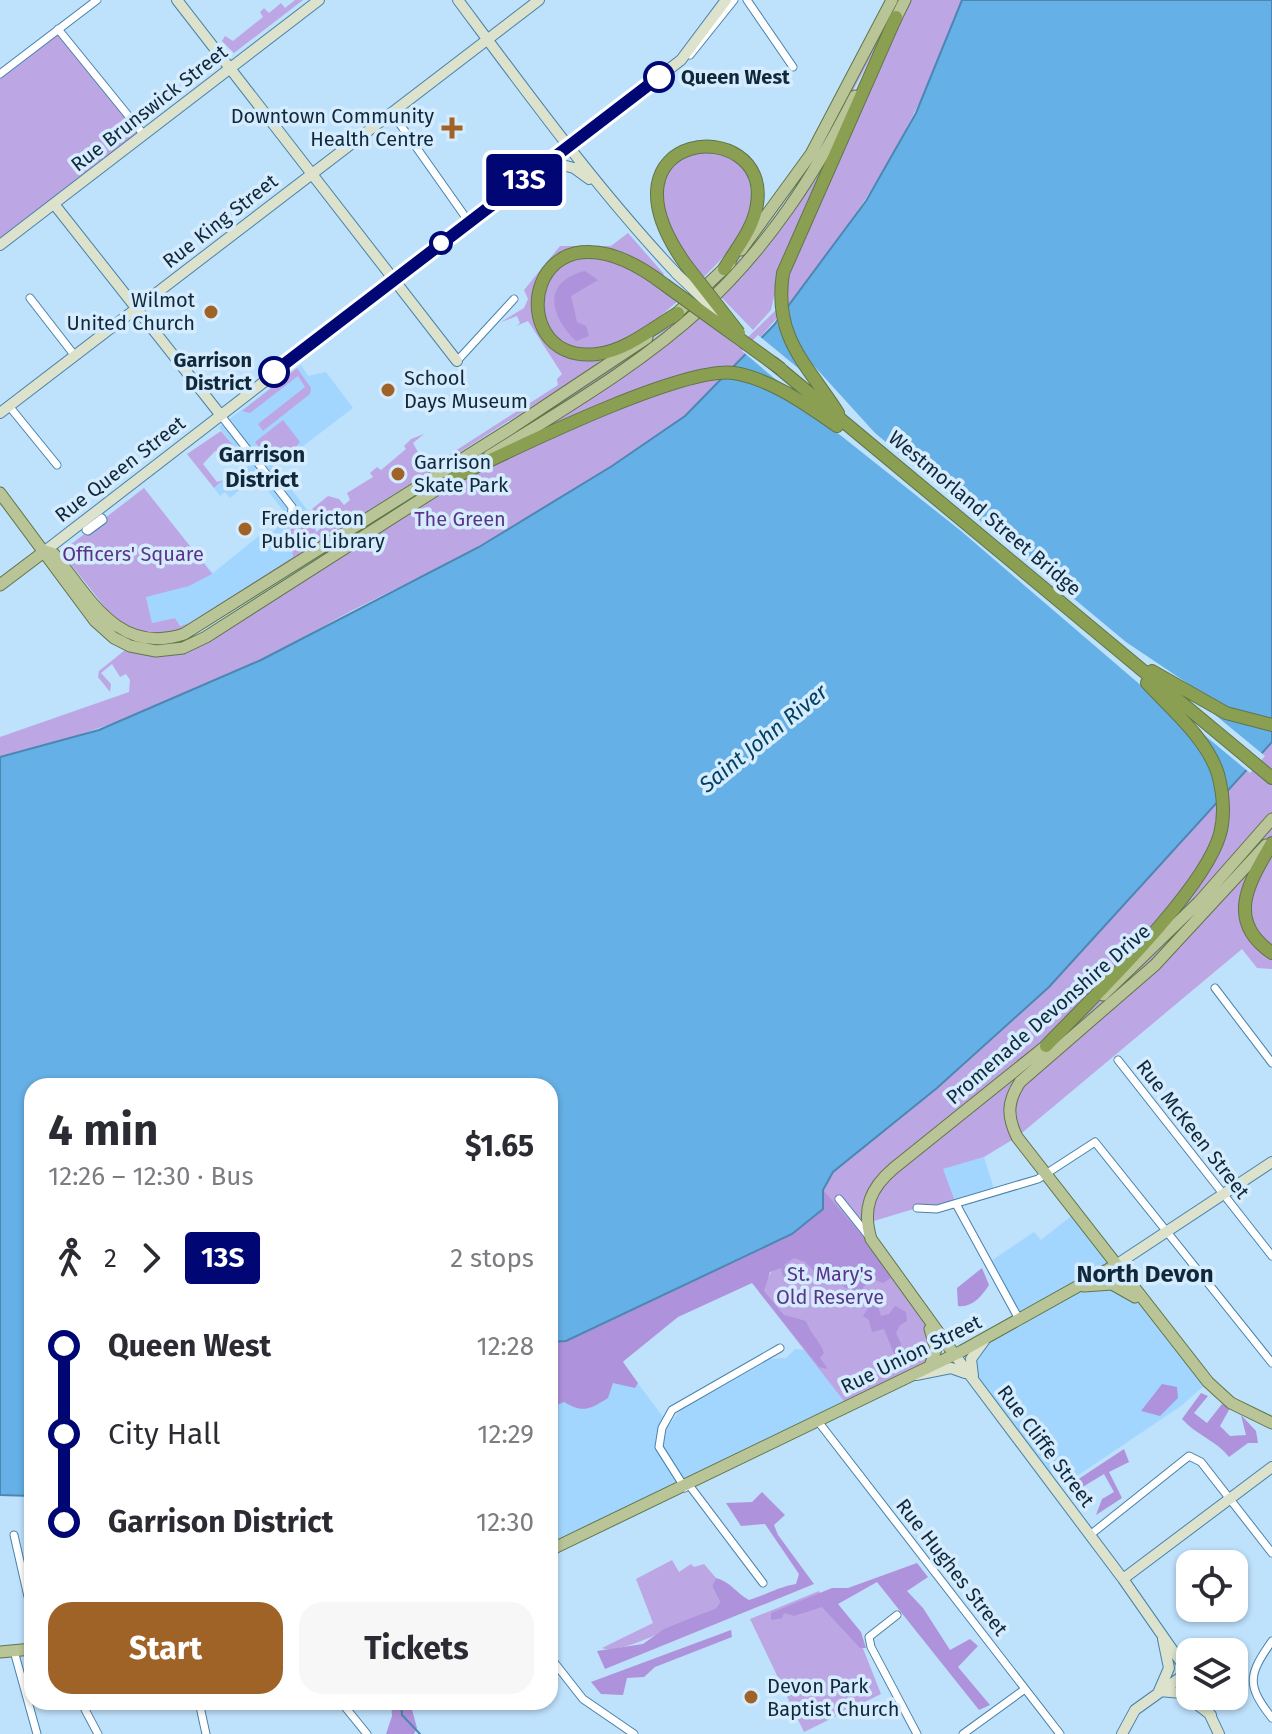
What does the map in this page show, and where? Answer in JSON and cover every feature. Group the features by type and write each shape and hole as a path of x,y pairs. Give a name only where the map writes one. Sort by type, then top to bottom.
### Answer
{"highway":[{"path":"844,422 795,351 781,320 783,273 896,17"},
{"name":"Westmorland Street Bridge","path":"724,269 749,229 758,194 749,168 736,155 716,146 684,150 670,161 658,182 659,217 682,270 739,333 1272,778"},
{"path":"678,313 626,344 591,355 559,346 539,320 536,300 542,280 556,263 579,252 613,254 665,285 781,369"},
{"path":"455,477 644,395 702,375 733,373 760,381 860,436"},
{"path":"1118,651 1226,713 1272,725"},
{"path":"1046,1046 1157,926 1203,870 1214,851 1223,814 1222,793 1210,758 1118,651"},
{"path":"1272,841 1253,874 1245,902 1245,916 1255,939 1272,953"}],"main road":[{"path":"177,0 457,361"},
{"name":"Rue Brunswick Street","path":"0,245 319,0"},
{"path":"458,0 602,190"},
{"name":"Rue King Street","path":"5,410 539,0"},
{"name":"Rue Queen Street","path":"0,585 219,413 681,60 726,0"},
{"path":"45,551 54,554 108,620 123,632 157,641 184,634 590,378 678,313 724,269 800,173 892,0"},
{"path":"0,493 45,551 54,569 95,621 114,638 130,646 156,651 183,648 206,637 645,355 727,283 800,194 905,0"},
{"path":"520,183 562,165 574,168 602,190 682,270"},
{"path":"54,204 219,413"},
{"path":"19,570 54,569"},
{"name":"Promenade Devonshire Drive","path":"871,1239 867,1208 881,1180 1046,1046 1155,946 1272,819"},
{"name":"Promenade Devonshire Drive","path":"1149,1309 1017,1137 1009,1115 1012,1094 1020,1082 1155,965 1272,841"},
{"name":"Rue Union Street","path":"558,1546 986,1338 1116,1265 1272,1162"},
{"name":"Rue Cliffe Street","path":"871,1239 1176,1655"},
{"path":"1080,1286 1112,1284 1149,1309 1219,1394 1272,1423"},
{"path":"922,1310 936,1349 930,1366"},
{"path":"974,1378 971,1359 986,1338"},
{"path":"907,1376 958,1368 974,1378"},
{"path":"1123,1579 1272,1467"},
{"path":"1159,1691 1169,1668 1162,1634"},
{"path":"0,1652 24,1650"},
{"path":"1122,1734 1135,1710 1176,1681"},
{"path":"1159,1691 1182,1693 1211,1715"},
{"path":"1208,1710 1219,1734"}],"street":[{"path":"0,74 97,0"},
{"name":"Rue Queen Street","path":"681,60 707,37 734,0"},
{"path":"747,0 793,67"},
{"path":"58,29 144,135"},
{"path":"397,120 469,222"},
{"path":"30,298 75,356"},
{"path":"457,361 514,299"},
{"path":"5,410 57,465"},
{"path":"219,413 292,507 291,522"},
{"path":"1215,988 1272,1063"},
{"name":"Rue McKeen Street","path":"1118,1060 1272,1256"},
{"path":"917,1208 937,1209 956,1204 1045,1174 1095,1142 1272,1363"},
{"path":"839,1199 871,1239"},
{"path":"956,1204 1019,1319"},
{"path":"763,1583 659,1447 662,1428 672,1410 780,1348"},
{"name":"Rue Hughes Street","path":"817,1420 1060,1734"},
{"path":"1090,1535 1189,1456 1201,1462 1272,1553"},
{"path":"14,1535 24,1579"},
{"path":"897,1615 869,1637 917,1734"},
{"path":"1272,1641 1252,1677 1254,1696 1272,1718"},
{"path":"14,1651 24,1687"},
{"path":"558,1667 583,1699 634,1734"},
{"path":"963,1734 1025,1689"},
{"path":"30,1710 37,1734"},
{"path":"85,1710 98,1734"},
{"path":"201,1710 206,1734"},
{"path":"348,1710 367,1734"}],"shaded area":[{"path":"585,271 598,280 571,296 577,322 586,326 589,336 576,341 560,321 554,301 561,283"},
{"path":"301,365 308,376 326,372 353,408 286,459 276,447 265,455 308,511 284,534 291,543 293,557 190,623 180,626 175,618 152,623 146,597 186,541 213,573 260,535 264,538 276,529 276,522 286,514 253,472 250,481 230,498 225,492 220,496 214,488 239,467 249,466 219,427"},
{"path":"984,1157 995,1192 956,1204 942,1169"},
{"path":"823,1190 864,1237 891,1278 883,1283 871,1278 863,1288 866,1296 876,1298 881,1316 889,1314 895,1306 906,1312 907,1321 900,1325 896,1333 901,1344 900,1352 894,1354 884,1329 872,1332 869,1320 863,1316 868,1308 864,1304 856,1306 854,1291 844,1287 835,1274 822,1279 805,1262 794,1258 784,1265 792,1273 788,1278 783,1276 781,1268 770,1272 764,1291 784,1315 806,1321 824,1353 820,1358 828,1369 819,1367 752,1283 678,1317 625,1360 623,1362 638,1383 635,1388 613,1383 608,1398 591,1407 581,1409 564,1402 558,1405 558,1342 566,1341 792,1234"},
{"path":"1075,1213 1208,1382 1181,1406 1065,1484 1055,1471 1047,1476 974,1378 974,1352 1019,1319 988,1263 1034,1232 1041,1240"},
{"path":"982,1268 989,1285 972,1303 958,1306 957,1288"},
{"path":"795,1349 806,1350 847,1405 558,1546 558,1403 622,1362 669,1425 683,1407 769,1359 786,1358"},
{"path":"1162,1384 1177,1387 1178,1398 1160,1416 1141,1411"},
{"path":"1201,1393 1208,1396 1194,1413 1207,1423 1222,1404 1230,1408 1220,1426 1230,1436 1246,1435 1241,1415 1256,1431 1258,1443 1248,1443 1229,1457 1188,1425 1182,1419"},
{"path":"1124,1449 1129,1462 1109,1472 1122,1498 1096,1515 1102,1499 1114,1492 1104,1474 1076,1491 1071,1484"},
{"path":"762,1492 785,1515 774,1525 778,1535 814,1584 605,1669 597,1651 643,1644 664,1629 716,1608 720,1602 712,1586 716,1578 749,1600 796,1584 799,1574 765,1524 741,1526 726,1503 752,1502"},
{"path":"917,1563 928,1577 907,1591 923,1608 950,1650 970,1639 978,1646 958,1667 990,1705 979,1710 877,1582 838,1604 861,1632 866,1648 860,1648 822,1607 794,1616 784,1613 782,1618 771,1620 771,1613 832,1588 848,1588"},
{"path":"731,1630 732,1637 655,1667 644,1677 627,1678 623,1695 601,1694 591,1682"},
{"path":"392,1710 412,1710 417,1728 414,1734 386,1734"}],"green space":[{"path":"295,0 303,0 234,53 222,41 225,36 233,41 263,17 260,12 264,8 269,13 281,3 285,8"},
{"path":"897,0 891,20 846,104 821,147 795,187 832,127"},
{"name":"The Green","path":"911,0 962,0 943,51 895,149 838,241 805,284 770,326 684,416 610,470 530,519 263,659 134,716 0,757 0,737 129,692 130,680 126,674 120,677 112,664 101,673 111,684 110,692 98,677 99,671 125,650 155,657 176,654 496,461 638,401 531,436 657,352 700,317 738,347 780,306 788,273"},
{"path":"58,29 144,135 0,245 0,74"},
{"path":"699,150 723,153 738,162 748,177 751,200 746,225 704,277 668,228 660,200 661,185 670,168"},
{"path":"825,166 783,256 771,310 753,330 721,297 778,233"},
{"path":"795,187 753,245 712,288 768,224"},
{"name":"Officers' Square","path":"628,233 664,274 661,277 617,252 582,247 536,285 533,311 569,355 599,358 601,362 175,634 138,633 112,616 61,552 144,488 212,574 189,586 146,597 152,623 175,618 180,626 190,623 293,557 291,543 301,545 320,529 314,520 316,532 297,544 286,533 303,519 306,523 316,514 312,509 328,496 339,499 344,505 350,500 347,493 373,477 370,473 377,467 381,470 406,449 404,446 411,439 424,434 413,443 427,469 558,385 557,379 562,374 528,321 516,326 520,323 517,316 501,322 524,308 528,299 524,290 560,246 611,246"},
{"path":"573,257 616,260 678,301 621,344 599,350 578,349 562,342 550,331 542,301 547,285 557,270"},
{"path":"712,288 629,361 204,632 589,384 659,334"},
{"path":"297,368 311,388 310,394 263,431 258,424 305,387 298,376 250,413 242,411"},
{"path":"283,420 300,442 286,459 276,447 266,454 274,467 255,442"},
{"path":"221,431 237,450 228,457 215,451 203,464 217,482 223,480 214,488 187,454"},
{"name":"St. Mary's Old Reserve","path":"1272,742 1272,969 1257,968 1242,949 1017,1137 984,1157 943,1169 956,1204 917,1208 867,1223 922,1310 934,1339 930,1366 847,1405 759,1292 833,1172 937,1088 1049,987"},
{"path":"672,1560 679,1572 691,1564 694,1567 704,1564 716,1578 712,1586 720,1602 716,1608 640,1642 624,1647 602,1648 653,1623 636,1579"},
{"path":"819,1591 828,1607 860,1641 881,1694 804,1732 750,1619"}],"water":[{"name":"Saint John River","path":"962,0 1272,0 1272,742 1049,987 937,1088 833,1172 823,1190 823,1209 792,1234 566,1341 558,1342 558,1078 24,1078 24,1496 0,1495 0,757 99,730 261,660 479,547 612,466 685,416 774,325 866,201 916,113"}],"pier":[{"path":"785,303 788,322 805,356 875,433 1126,642 1193,687 1267,729 1208,709 1265,756 1250,773 1197,729 1211,769 1194,740 1144,688 961,531 820,419 788,399 725,369 787,389 742,351 758,335 803,372 778,325 776,315"}],"waterway":[{"path":"402,1710 402,1715 420,1734"}],"bus line":[{"name":"13S","path":"274,372 659,77"}],"place":[{"name":"Queen West","path":"659,77"},
{"name":"Downtown Community Health Centre","path":"452,128"},
{"name":"Wilmot United Church","path":"211,312"},
{"name":"Garrison District","path":"274,372"},
{"name":"School Days Museum","path":"388,390"},
{"name":"Garrison Skate Park","path":"398,474"},
{"name":"Fredericton Public Library","path":"245,529"},
{"name":"Devon Park Baptist Church","path":"751,1697"}],"district":[{"name":"Garrison District","path":"262,466"},
{"name":"North Devon","path":"1145,1274"}]}
